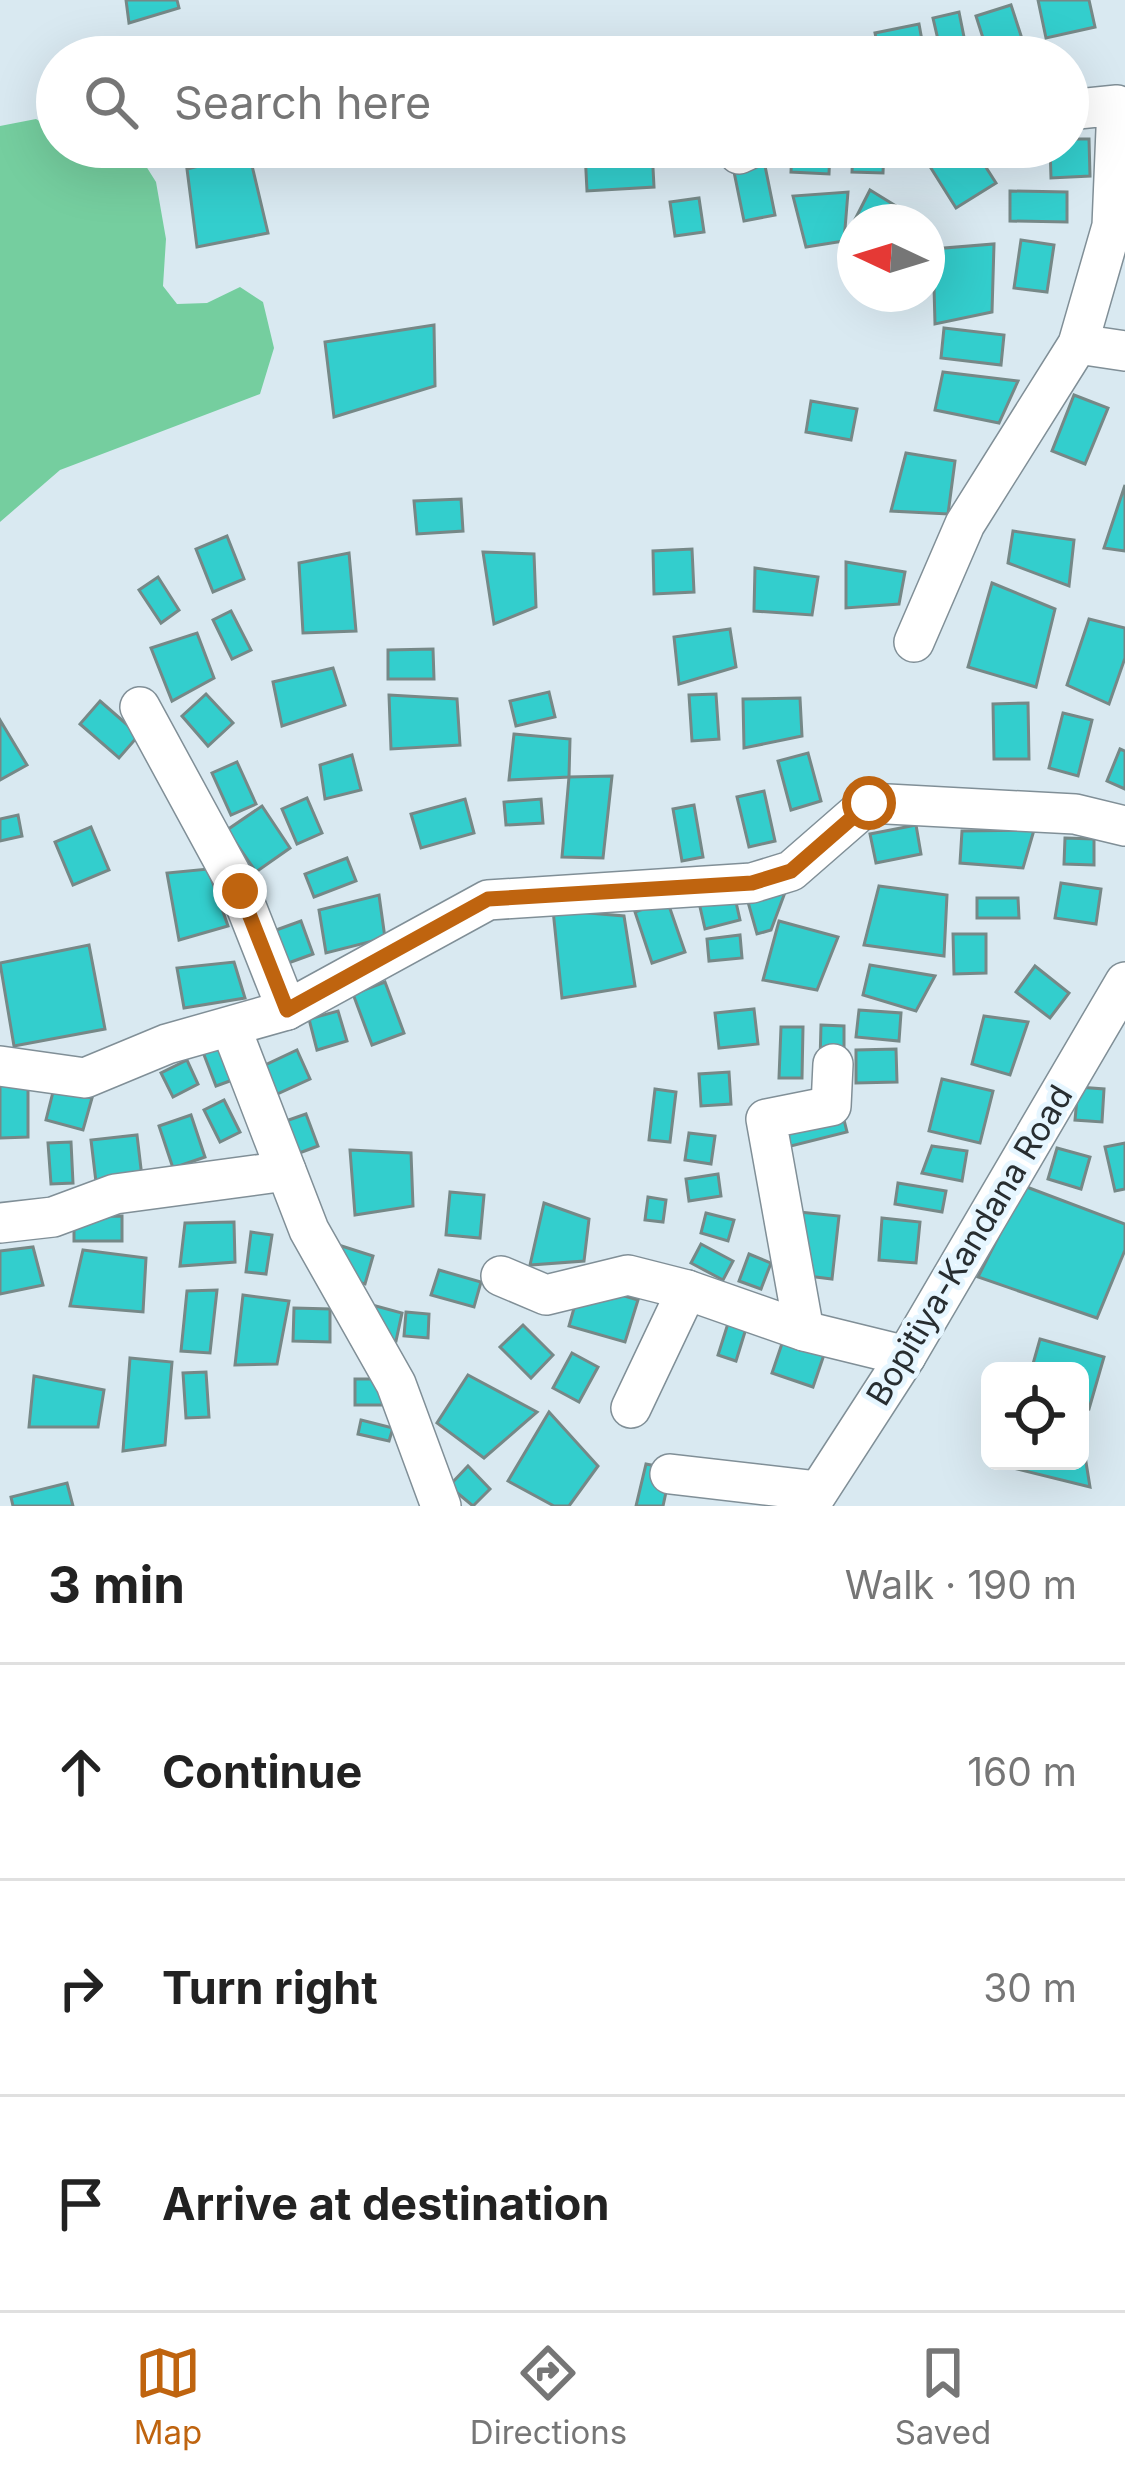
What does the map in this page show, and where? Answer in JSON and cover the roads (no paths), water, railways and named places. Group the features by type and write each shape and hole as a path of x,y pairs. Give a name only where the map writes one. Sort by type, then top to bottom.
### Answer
{"street":[{"path":"914,642 965,524 1078,344 1112,226 1121,103 1089,107"},
{"path":"1078,344 1125,352"},
{"path":"140,707 240,891 287,1010"},
{"path":"0,1066 85,1078 166,1044 287,1010 488,899 752,883 791,871 869,803 1075,814 1125,826"},
{"name":"Bopitiya-Kandana Road","path":"813,1499 906,1355 1124,988"},
{"path":"231,1028 309,1230 396,1384 441,1506"},
{"path":"804,1331 766,1119 831,1106 832,1064"},
{"path":"0,1223 53,1216 115,1194 286,1171"},
{"path":"501,1276 546,1295 628,1275 804,1331 906,1355"},
{"path":"631,1408 687,1290"},
{"path":"670,1474 813,1499"}]}
